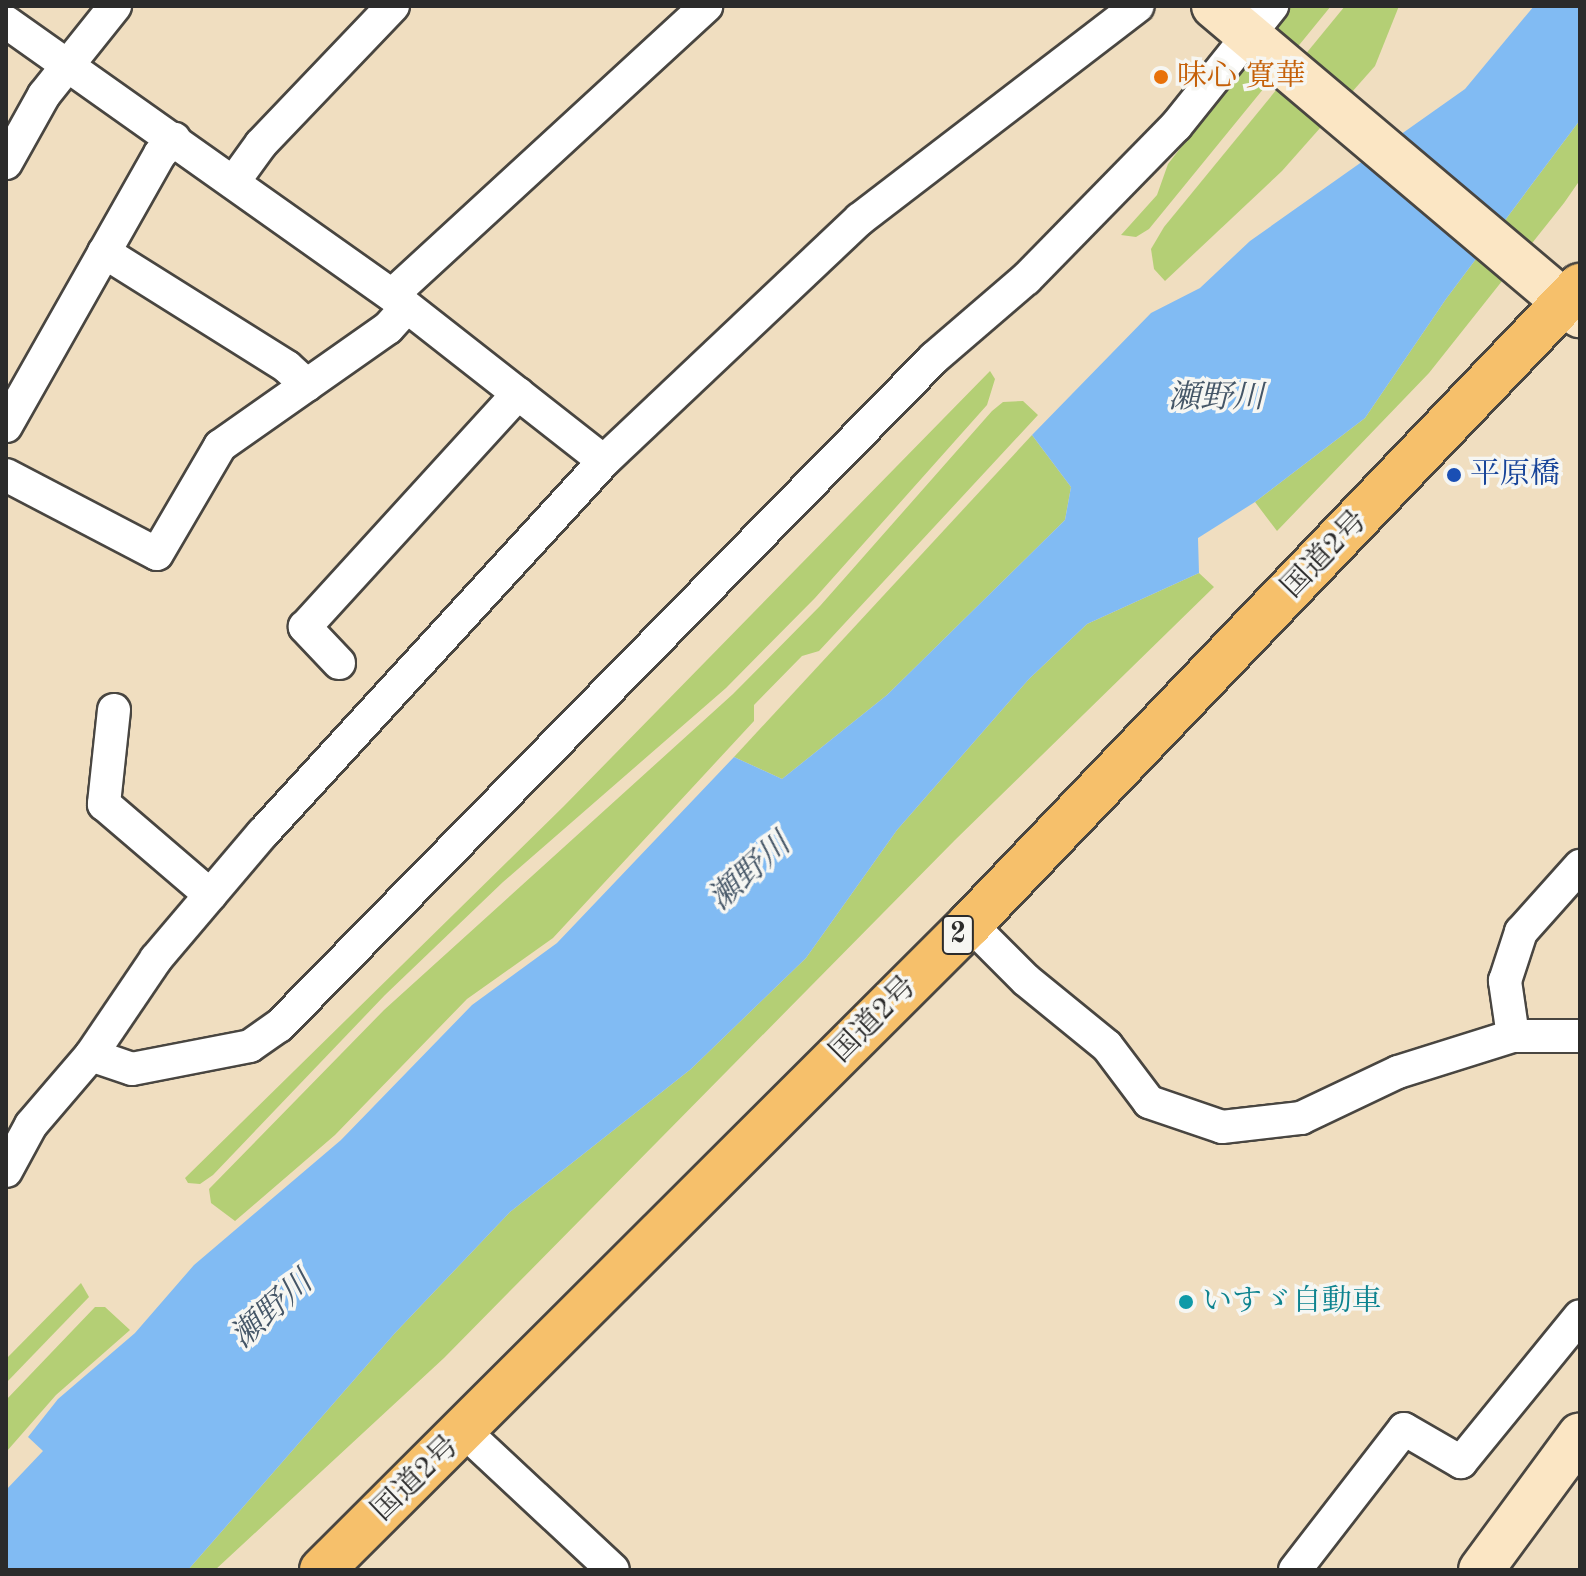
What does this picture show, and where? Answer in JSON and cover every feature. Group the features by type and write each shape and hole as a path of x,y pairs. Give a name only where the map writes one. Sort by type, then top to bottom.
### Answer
{"highway":[{"name":"国道2号","path":"322,1570 465,1432 970,924 1576,301"}],"street":[{"path":"6,163 65,66 115,6"},
{"path":"235,180 261,144 393,6"},
{"path":"6,475 157,554 220,446 388,328 400,301 706,6"},
{"path":"6,1171 18,1117 91,1055 156,959 210,895 604,461 860,219 1138,6"},
{"path":"1214,6 1260,29 1526,271 1576,301"},
{"path":"6,22 65,66 235,180 400,301 604,461"},
{"path":"91,1055 132,1069 250,1046 279,1026 934,358 1037,268 1176,126 1260,29"},
{"path":"6,426 160,154 174,139"},
{"path":"104,252 287,367 307,385"},
{"path":"339,663 305,627 518,394"},
{"path":"114,710 104,804 210,895"},
{"path":"1513,1036 1505,981 1521,932 1580,866"},
{"path":"970,924 1026,980 1107,1046 1149,1102 1222,1127 1301,1118 1398,1072 1513,1036 1580,1036"},
{"path":"1295,1570 1404,1429 1461,1462 1580,1316"},
{"path":"465,1432 613,1570"},
{"path":"1481,1570 1580,1435"}],"green space":[{"path":"1291,6 1331,6 1149,229 1136,237 1121,235 1157,195 1168,164"},
{"path":"1345,6 1399,6 1375,66 1282,171 1165,281 1154,269 1151,249 1164,227"},
{"path":"1580,120 1580,180 1564,203 1429,373 1277,531 1255,502 1365,418 1446,299"},
{"path":"990,371 995,379 987,405 815,598 726,688 503,882 385,995 213,1175 200,1184 188,1183 185,1178 564,806"},
{"path":"1023,401 1038,415 819,651 802,656 754,705 754,721 553,938 467,999 335,1135 235,1221 211,1203 209,1189 384,1010 733,694 820,606 992,411 1003,402"},
{"path":"1032,435 1071,487 1065,520 887,695 782,779 734,757"},
{"path":"1199,573 1214,587 955,840 444,1358 215,1570 188,1570 395,1333 510,1212 691,1069 806,958 897,830 1029,679 1087,624"},
{"path":"81,1283 89,1297 6,1383 6,1359"},
{"path":"95,1307 105,1307 130,1330 56,1395 7,1451 6,1400"}],"water":[{"name":"瀬野川","path":"1534,6 1580,6 1580,120 1446,299 1365,418 1255,502 1198,538 1199,573 1087,624 1029,679 897,830 806,958 691,1069 510,1212 395,1333 188,1570 6,1570 6,1490 43,1451 28,1437 58,1399 135,1333 194,1265 341,1140 472,1005 557,943 734,757 782,779 887,695 1065,520 1071,487 1032,435 1151,313 1200,288 1250,241 1465,89"}],"place":[{"name":"味心 寛華","path":"1161,77"},
{"name":"平原橋","path":"1454,475"},
{"name":"いすゞ自動車","path":"1186,1302"}]}
